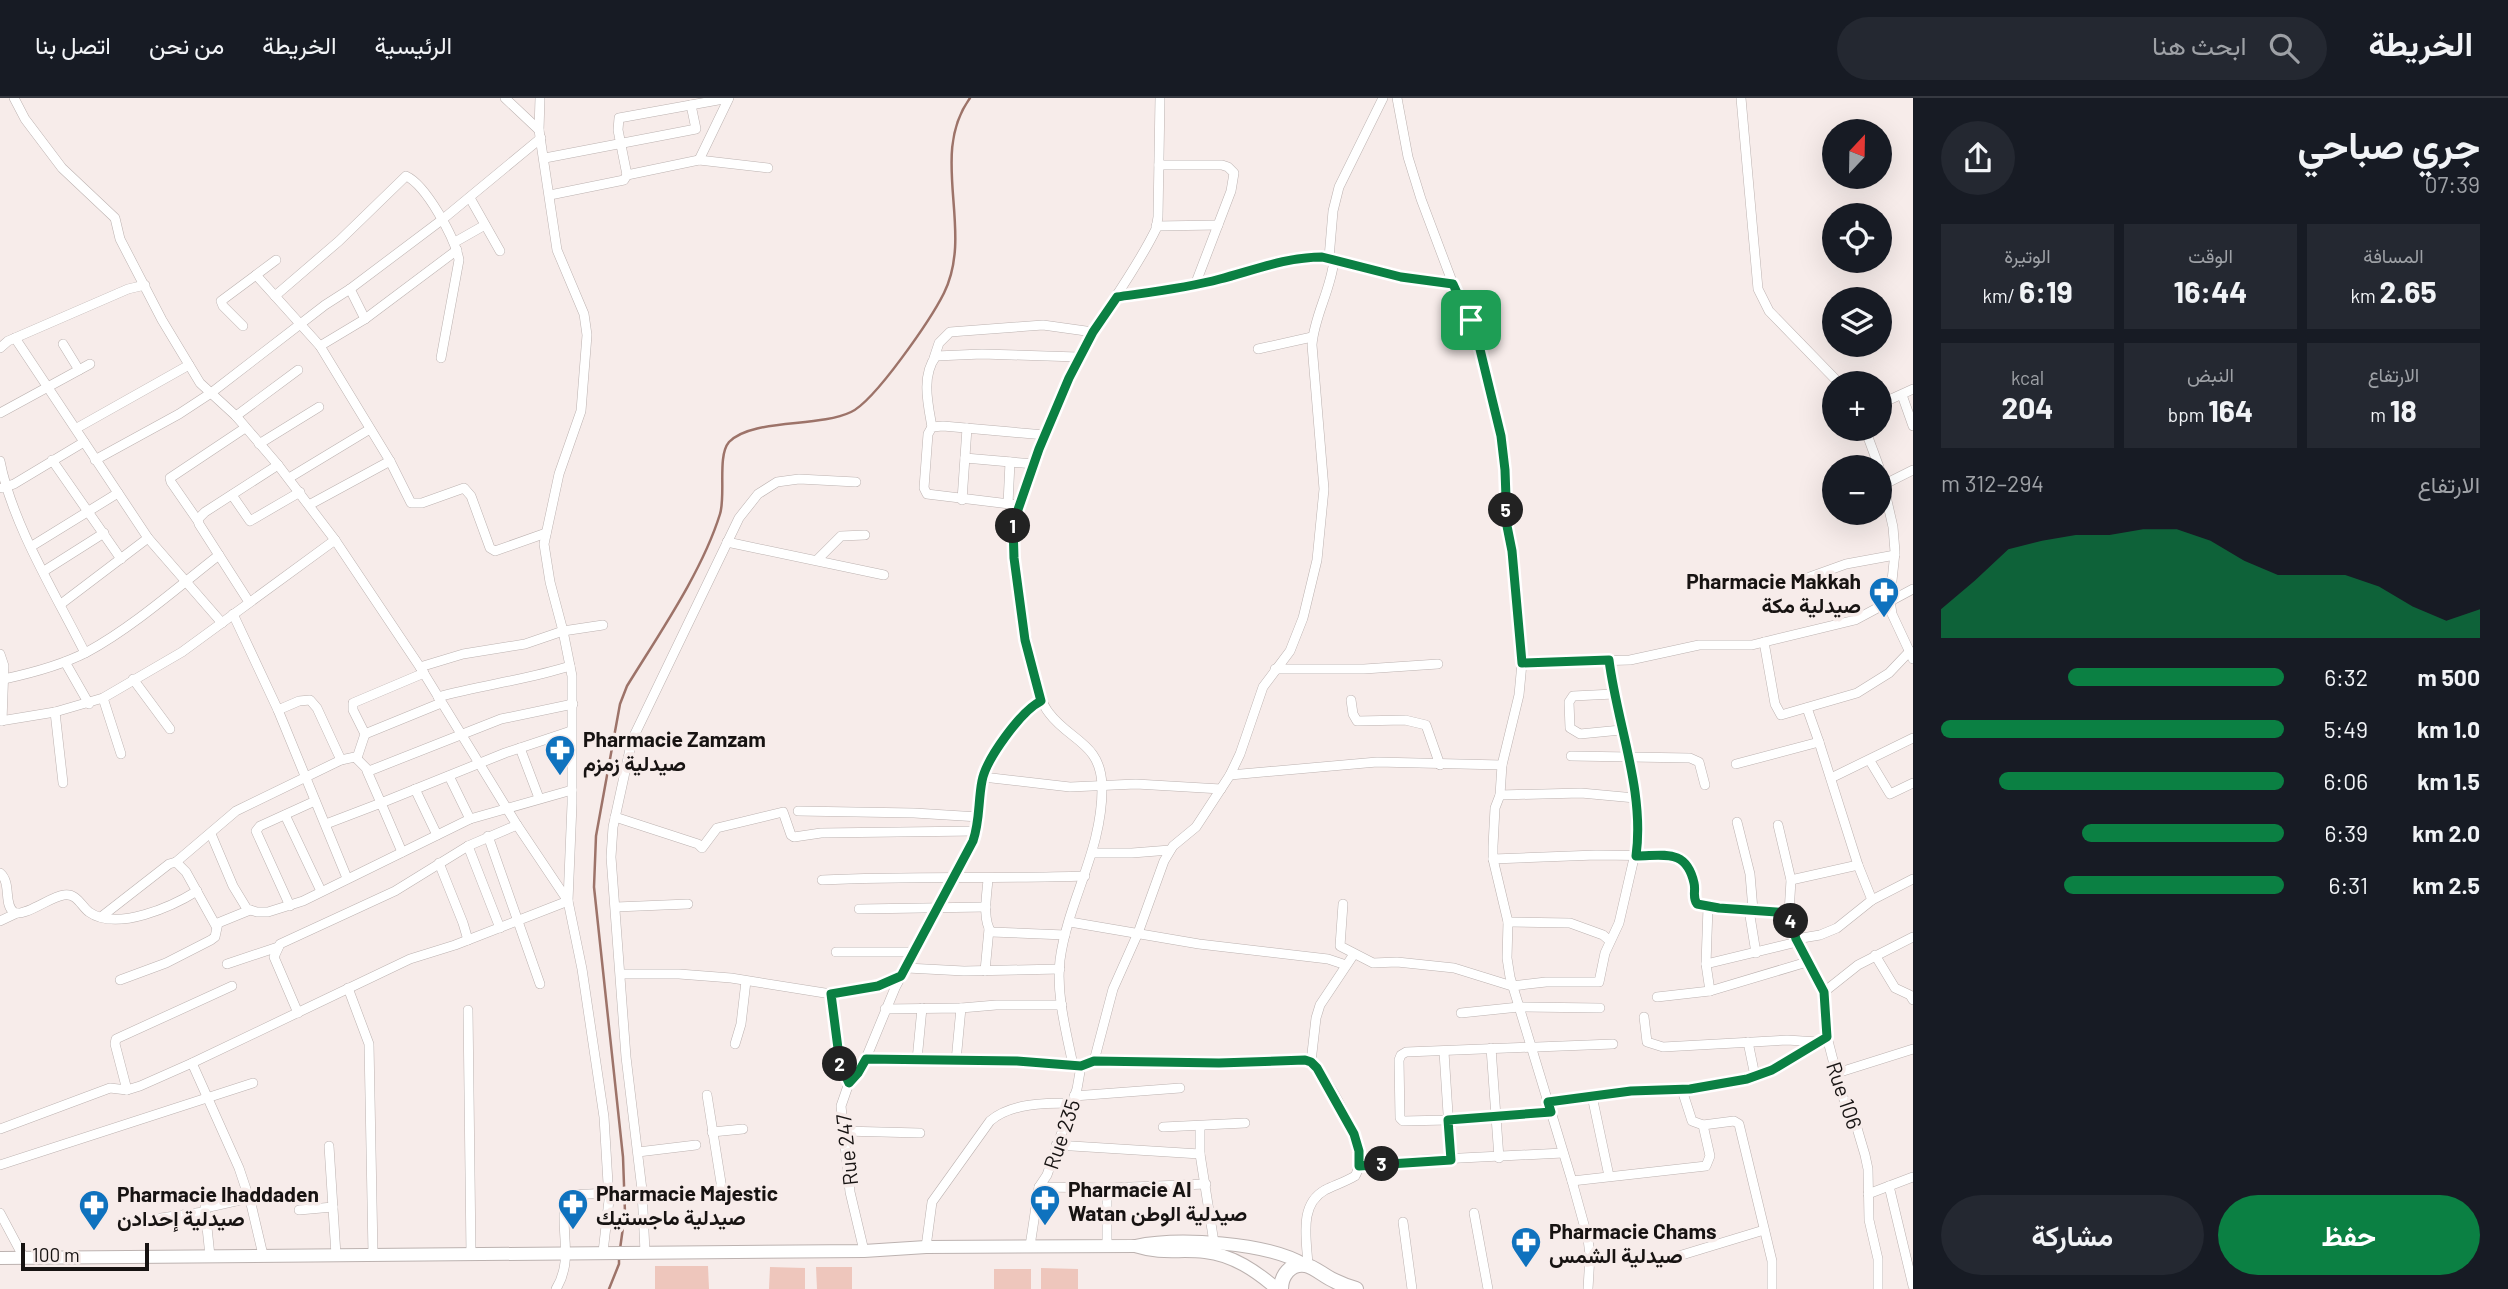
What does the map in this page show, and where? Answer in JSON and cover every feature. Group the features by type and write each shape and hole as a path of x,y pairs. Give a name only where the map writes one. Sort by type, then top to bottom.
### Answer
{"main road":[{"path":"0,1258 864,1251 926,1247 1107,1247 1135,1246 1157,1241 1268,1251 1288,1256 1356,1289"},
{"path":"1215,1248 1279,1289 1285,1273 1291,1268 1310,1267"},
{"path":"1310,1267 1322,1280 1322,1289"}],"street":[{"path":"14,98 25,119 62,168 115,218 120,239 162,320 200,383 236,416 289,478 335,540 422,670 517,825 568,901"},
{"path":"505,98 540,134"},
{"path":"540,98 540,134 557,250 584,314 587,335 581,411 565,454 546,533 545,555 570,666 573,704 568,901 582,969 604,1117 609,1193 607,1252"},
{"path":"1013,505 1034,464 1078,358 1117,297 1156,226 1160,98"},
{"path":"1094,1061 1114,989 1138,933 1161,867 1170,850 1196,827 1230,775 1240,754 1259,696 1275,669 1290,651 1303,618 1317,560 1324,513 1312,337 1331,279 1336,196 1383,98"},
{"path":"1397,98 1408,157 1453,284 1477,337 1501,436 1507,526 1512,551 1522,663 1519,695 1502,765 1500,795 1495,808 1493,859 1508,922 1507,958 1513,986 1573,1181 1590,1255 1588,1289"},
{"path":"1741,98 1758,289 1769,311 1827,371"},
{"path":"550,195 624,180 627,175 619,118 729,99"},
{"path":"699,160 729,99"},
{"path":"691,105 699,138 706,143"},
{"path":"545,159 696,129"},
{"path":"95,460 179,414 211,393 299,324 470,198 540,134"},
{"path":"627,175 699,160 768,168"},
{"path":"1159,165 1222,165 1231,169 1234,181 1195,285"},
{"path":"275,296 339,241 404,177 411,178 443,219 456,246 459,260 440,358"},
{"path":"470,198 500,251"},
{"path":"320,346 365,319 485,225"},
{"path":"1156,226 1218,225"},
{"path":"1117,297 1195,285 1274,264 1315,257 1401,277 1453,284"},
{"path":"243,327 221,301 276,260"},
{"path":"256,275 320,346 413,504 433,500 461,488 467,489 492,550 500,550 522,539 546,533"},
{"path":"0,348 2,344 15,338 128,289 145,285"},
{"path":"350,289 365,319"},
{"path":"1013,505 931,496 925,492 926,438 932,427 927,378 939,343 950,332 1043,325 1093,332"},
{"path":"1258,349 1312,337"},
{"path":"15,338 148,538 222,623"},
{"path":"63,344 79,370"},
{"path":"934,358 941,354 971,354 1078,358"},
{"path":"0,413 90,364"},
{"path":"77,428 189,365"},
{"path":"236,416 298,370"},
{"path":"1892,399 1913,390"},
{"path":"1902,395 1913,426"},
{"path":"259,444 319,407"},
{"path":"932,427 1045,435"},
{"path":"245,428 170,478 248,603"},
{"path":"962,500 967,428"},
{"path":"289,478 370,429"},
{"path":"3,488 84,442"},
{"path":"965,458 1034,464"},
{"path":"52,460 121,559"},
{"path":"0,461 3,488 85,653"},
{"path":"309,505 390,461"},
{"path":"1010,462 1014,558 1025,640 1041,701 1051,716 1082,740 1093,753 1099,763 1102,787 1098,834 1065,935 1059,969 1062,1004 1077,1065"},
{"path":"198,521 201,514 278,465"},
{"path":"1892,480 1913,470"},
{"path":"645,1251 638,1152 626,1057 611,842 626,758 638,726 727,542 750,504 767,487 777,482 799,479 856,482"},
{"path":"32,546 118,492"},
{"path":"232,495 250,521 300,492"},
{"path":"1764,642 1778,713 1785,714 1857,693 1912,655 1892,614 1890,600 1895,555 1892,523"},
{"path":"44,571 104,533"},
{"path":"817,560 841,536 865,535"},
{"path":"61,604 148,538"},
{"path":"0,654 4,659 1,721 89,704 182,652 335,540"},
{"path":"727,542 884,575"},
{"path":"4,679 65,662 85,653 130,625 219,555"},
{"path":"1807,578 1853,562 1895,555"},
{"path":"1522,663 1640,658 1699,645 1764,642 1855,620 1913,589"},
{"path":"233,614 307,776 322,821 326,824 347,878"},
{"path":"357,758 365,734 353,710 353,703 463,654 525,643 563,631 603,625"},
{"path":"1343,904 1340,946 1373,963 1397,962 1454,968 1513,986 1546,982 1598,982 1610,941 1619,923 1636,856 1637,834 1635,798 1609,660"},
{"path":"65,662 89,704"},
{"path":"1275,669 1364,669 1438,664"},
{"path":"365,734 440,700 485,684 540,676 570,666"},
{"path":"133,679 170,729"},
{"path":"1614,694 1573,696 1569,702 1570,728 1580,734 1621,730"},
{"path":"103,698 121,754"},
{"path":"1351,700 1357,721 1405,720 1426,725 1440,765"},
{"path":"278,710 299,701 310,701 317,708 341,760"},
{"path":"1041,701 1029,707 1021,716 983,776 1056,786 1102,787 1136,784 1221,789"},
{"path":"367,771 501,719 573,704"},
{"path":"1807,708 1872,900"},
{"path":"55,712 63,783"},
{"path":"326,824 478,763 571,732"},
{"path":"1831,778 1913,738"},
{"path":"1736,764 1818,742"},
{"path":"520,748 539,798"},
{"path":"101,917 169,864 176,862 236,811 353,756 367,771 402,852"},
{"path":"1571,756 1690,758 1699,762 1705,785"},
{"path":"1870,761 1890,794 1913,783"},
{"path":"1230,775 1377,762 1502,765"},
{"path":"449,775 470,819"},
{"name":"Rue 247","path":"864,1251 850,1192 841,1106 849,1083 866,1059 885,1009 954,879 976,831 983,776"},
{"path":"415,789 437,835"},
{"path":"216,926 231,916 250,910 268,912 290,906 470,819 572,790"},
{"path":"1500,795 1581,793 1635,798"},
{"path":"290,906 256,831 260,826 315,801"},
{"path":"798,811 979,817"},
{"path":"615,817 698,844 702,848 718,828 783,812 794,837 821,833 976,831"},
{"path":"285,815 321,891"},
{"path":"1737,822 1750,874 1756,953"},
{"path":"227,964 278,947 395,891 468,846 517,825"},
{"name":"Rue 106","path":"1778,825 1791,880 1789,913 1797,940 1824,992 1822,1040 1837,1073 1842,1095 1857,1128 1865,1156 1869,1220 1878,1259 1878,1289"},
{"path":"211,834 233,886 250,910"},
{"path":"488,836 540,985"},
{"path":"468,846 500,928"},
{"path":"1093,853 1170,850"},
{"path":"1493,859 1676,856 1682,859 1693,881 1694,901 1708,907 1789,913"},
{"path":"120,980 166,963 211,940 216,934 216,926 197,891 186,872 176,862"},
{"path":"439,863 468,940"},
{"path":"1791,880 1858,865"},
{"path":"0,873 6,879 9,905 17,913"},
{"path":"822,880 1085,876"},
{"path":"985,971 989,929 986,906 988,879"},
{"path":"1706,964 1820,935 1837,928 1872,900 1913,879"},
{"path":"0,921 67,895 75,897 89,912 101,917 147,915 175,904 197,891"},
{"path":"0,1129 110,1088 127,1090 192,1063 410,958 468,940 568,901"},
{"path":"615,907 688,904"},
{"path":"859,909 986,906"},
{"path":"1708,907 1706,964 1710,991"},
{"path":"1070,922 1220,947 1289,953 1346,965"},
{"path":"1508,922 1570,923 1603,934 1610,941"},
{"path":"989,929 996,934 1065,935"},
{"path":"1824,992 1858,965 1913,937"},
{"path":"278,947 274,957 298,1013"},
{"path":"836,951 915,952"},
{"path":"1311,1062 1320,1005 1354,954"},
{"path":"1875,955 1895,988 1910,995 1913,1000"},
{"path":"1657,997 1710,991 1807,962"},
{"path":"621,974 679,974 831,994 878,986 904,972 1059,969"},
{"path":"735,1044 741,1024 746,981"},
{"path":"127,1090 116,1039 232,986"},
{"path":"348,988 367,1035 370,1055 373,1254"},
{"path":"831,994 840,1064 849,1083"},
{"path":"885,1009 1062,1004"},
{"path":"1461,1013 1519,1007 1600,1009"},
{"path":"917,1060 922,1008"},
{"path":"956,1060 961,1008"},
{"path":"468,1010 471,1254"},
{"path":"1644,1017 1644,1035 1647,1042 1662,1047 1822,1040"},
{"path":"1613,1044 1406,1052 1399,1060 1400,1118 1407,1123 1494,1117 1592,1096 1640,1090 1682,1090 1755,1076 1772,1070 1822,1040"},
{"path":"1748,1042 1755,1076"},
{"path":"1491,1048 1499,1158"},
{"path":"1837,1073 1913,1049"},
{"path":"1444,1052 1451,1160"},
{"path":"866,1059 1077,1065 1094,1061 1311,1062 1354,1134 1359,1151 1359,1166 1355,1176 1325,1190 1311,1203 1306,1218 1310,1267"},
{"path":"192,1063 239,1168 263,1255"},
{"name":"Rue 235","path":"1030,1246 1039,1187 1047,1175 1073,1100 1077,1065"},
{"path":"0,1165 253,1083"},
{"path":"926,1247 932,1202 990,1121 1003,1111 1180,1088"},
{"path":"1682,1090 1692,1121 1703,1125 1734,1121 1739,1124 1772,1261 1772,1289"},
{"path":"707,1095 722,1189"},
{"path":"1592,1096 1609,1176"},
{"path":"1163,1127 1245,1124"},
{"path":"1573,1181 1706,1166 1710,1156 1703,1125"},
{"path":"1200,1126 1200,1154 1215,1248"},
{"path":"712,1132 743,1129"},
{"path":"843,1131 920,1133"},
{"path":"638,1152 696,1145"},
{"path":"1056,1145 1200,1154"},
{"path":"330,1146 336,1255"},
{"path":"1359,1166 1563,1153"},
{"path":"1868,1194 1913,1177"},
{"path":"1039,1187 1107,1188 1206,1184"},
{"path":"1889,1186 1913,1286"},
{"path":"1107,1188 1107,1247"},
{"path":"556,1289 562,1278 566,1252 565,1200 569,1195 609,1193"},
{"path":"161,1217 203,1212 208,1206 249,1198"},
{"path":"299,1210 333,1207"},
{"path":"203,1212 210,1256"},
{"path":"0,1213 24,1258"},
{"path":"1474,1213 1488,1289"},
{"path":"1403,1223 1412,1289"},
{"path":"1672,1258 1764,1230"}],"shaded area":[{"path":"655,1266 708,1266 709,1289 655,1289"},
{"path":"770,1267 805,1268 805,1289 769,1289"},
{"path":"816,1267 852,1267 852,1289 817,1289"},
{"path":"1041,1268 1078,1269 1078,1289 1041,1289"},
{"path":"994,1269 1031,1269 1031,1289 994,1289"}],"waterway":[{"path":"620,1249 625,1213 623,1157 594,887 596,836 620,704 627,686 691,580 712,536 722,506 723,456 729,442 739,434 753,429 821,420 851,412 888,376 944,293 952,269 955,244 951,169 953,144 958,120 970,98"},
{"path":"609,1289 619,1264 619,1256"}],"place":[{"name":"Pharmacie Makkah صيدلية مكة","path":"1884,619"},
{"name":"Pharmacie Zamzam صيدلية زمزم","path":"560,777"},
{"name":"Pharmacie Al Watan صيدلية الوطن","path":"1045,1227"},
{"name":"Pharmacie Majestic صيدلية ماجستيك","path":"573,1231"},
{"name":"Pharmacie Ihaddaden صيدلية إحدادن","path":"94,1232"},
{"name":"Pharmacie Chams صيدلية الشمس","path":"1526,1269"}],"route":[{"path":"1322,257 1401,277 1453,284 1471,320 1501,436 1507,526 1512,551 1522,663 1609,660 1634,786 1637,816 1636,856 1676,856 1682,859 1695,887 1693,899 1697,904 1789,913 1796,939 1824,992 1827,1037 1772,1070 1747,1079 1682,1090 1631,1091 1548,1102 1551,1112 1448,1120 1451,1160 1359,1166 1357,1144 1349,1124 1317,1068 1305,1060 1219,1063 1094,1061 1081,1066 1017,1061 866,1059 849,1083 840,1064 831,994 878,986 901,976 973,841 979,817 983,776 1021,716 1029,707 1041,701 1025,640 1016,580 1013,524 1039,449 1069,378 1093,332 1117,297 1178,288 1274,264 1322,257"}]}
